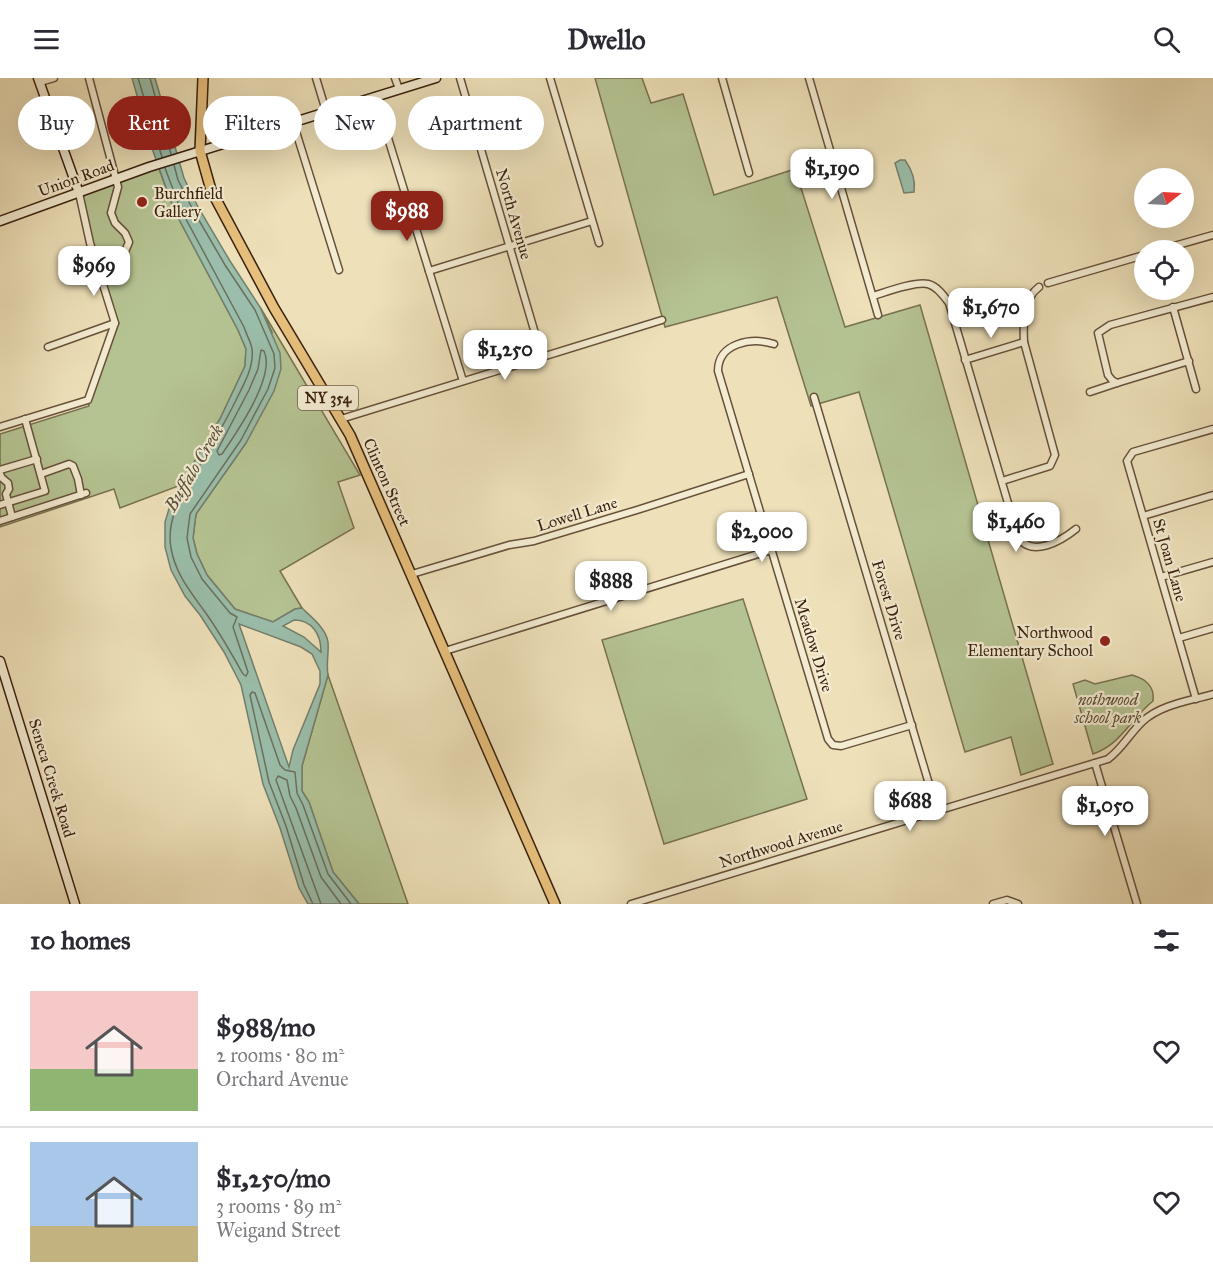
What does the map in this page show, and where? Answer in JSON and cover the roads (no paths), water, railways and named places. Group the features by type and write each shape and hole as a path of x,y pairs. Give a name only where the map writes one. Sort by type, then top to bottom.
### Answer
{"main road":[{"name":"Clinton Street","path":"202,78 200,151 211,190 274,308 350,435 555,904"},
{"name":"Union Road","path":"375,96 436,78"},
{"path":"39,80 79,193"},
{"name":"Union Road","path":"0,221 149,167 203,150"},
{"name":"Seneca Creek Road","path":"0,661 75,904"}],"street":[{"path":"39,80 54,78"},
{"path":"88,78 118,190 112,203 111,213 129,242 124,254 96,264"},
{"path":"316,78 321,96"},
{"path":"395,78 399,89"},
{"name":"North Avenue","path":"460,78 542,357"},
{"path":"550,78 599,243"},
{"path":"722,78 749,173"},
{"path":"809,78 878,315"},
{"path":"302,150 339,270"},
{"path":"392,150 463,381"},
{"path":"0,427 88,400 115,323 96,264 79,193"},
{"path":"429,271 592,221"},
{"path":"1194,240 1213,235"},
{"path":"1048,283 1134,258"},
{"path":"873,296 928,284 935,287 949,303 1018,537 1025,545 1037,547 1063,538 1076,529"},
{"path":"1002,481 1050,466 1055,455 1024,342 1023,327 1030,296 1039,287"},
{"path":"1117,383 1108,375 1098,333 1110,325 1213,297"},
{"path":"1173,308 1196,388"},
{"path":"340,419 662,320"},
{"path":"48,347 115,323"},
{"name":"Meadow Drive","path":"774,344 764,341 747,342 731,347 722,353 718,362 718,371 830,742 842,746 912,725"},
{"path":"965,360 1024,342"},
{"path":"1090,392 1189,361"},
{"name":"Forest Drive","path":"814,397 937,811"},
{"path":"0,505 45,490 25,419"},
{"name":"St Joan Lane","path":"1196,699 1127,461 1133,453 1213,429"},
{"path":"12,517 3,493 9,489 8,483 0,476 37,459"},
{"path":"0,521 84,494 73,466 69,464 41,474"},
{"name":"Lowell Lane","path":"412,574 509,545 534,541 748,474"},
{"path":"1143,516 1213,495"},
{"path":"445,651 771,550"},
{"path":"1161,577 1213,562"},
{"path":"1179,639 1213,628"},
{"name":"Northwood Avenue","path":"631,904 1108,759 1143,722 1163,709 1213,694"},
{"path":"1095,763 1137,904"},
{"path":"993,904 1007,900 1018,904"}],"water":[{"path":"132,78 155,78 160,96 137,96"},
{"name":"Buffalo Creek","path":"153,150 176,150 184,178 198,207 260,307 280,353 281,369 274,391 246,443 196,514 193,538 197,554 207,575 235,609 273,622 295,609 302,608 318,623 327,637 328,675 302,766 302,791 309,802 333,872 359,904 308,904 299,888 263,784 241,685 224,652 185,596 171,570 165,547 165,522 172,499 220,419 245,366 246,349 174,210","holes":["294,620 306,622 314,629 321,645 321,652 304,637 283,626","239,624 301,647 312,654 320,671 320,684 293,750 289,767"]},
{"path":"905,160 911,171 914,179 914,192 904,193 895,163"}],"place":[{"name":"Burchfield Gallery","path":"142,202"},
{"name":"Northwood Elementary School","path":"1105,641"}],"park label":[{"name":"nothwood school park","path":"1108,708"}]}
